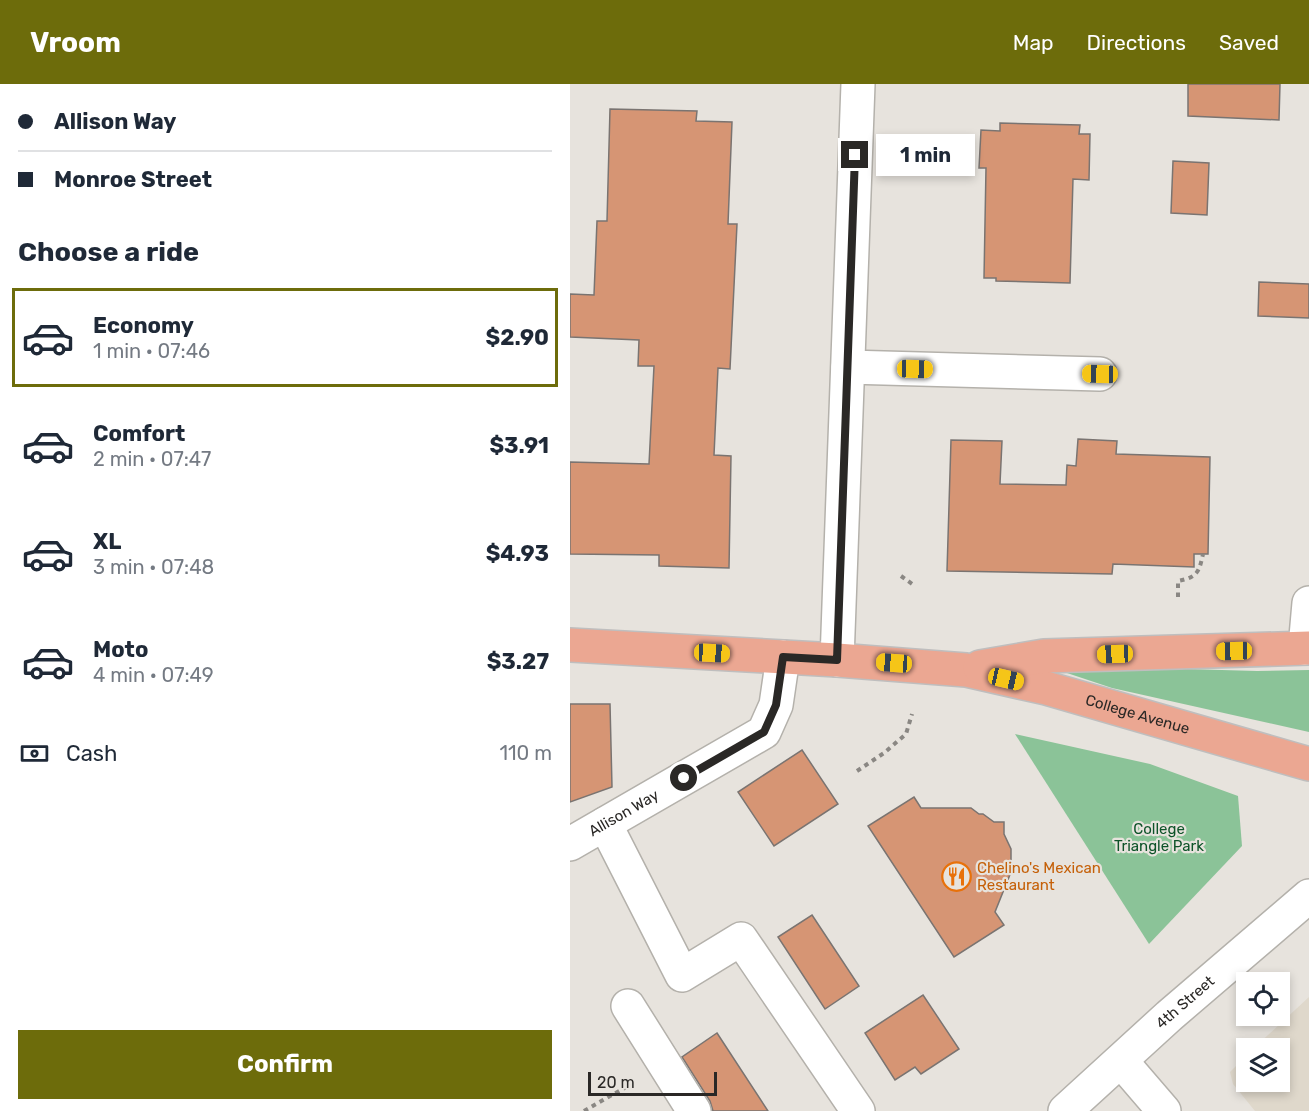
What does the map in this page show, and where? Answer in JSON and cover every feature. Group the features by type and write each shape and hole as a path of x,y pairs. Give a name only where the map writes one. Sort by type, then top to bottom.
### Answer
{"main road":[{"name":"College Avenue","path":"570,645 837,660 966,670 1046,688 1309,764"},
{"name":"College Avenue","path":"966,670 1044,656 1308,648"}],"street":[{"path":"837,660 858,84"},
{"path":"848,367 1100,374"},
{"path":"1308,648 1309,603"},
{"name":"Allison Way","path":"570,844 764,732 776,705 783,657"},
{"path":"605,824 682,975 741,939 858,1111"},
{"name":"4th Street","path":"1065,1111 1169,1016 1309,896"},
{"path":"628,1006 694,1111"},
{"path":"1121,1061 1164,1111"}],"path":[{"path":"1178,597 1178,581 1192,579 1200,568 1203,554"},
{"path":"901,576 915,586"},
{"path":"857,771 884,753 906,734 912,714"},
{"path":"584,1111 635,1082"}],"shaded area":[{"path":"1309,997 1309,1111 1255,1111 1240,1092 1290,1092 1290,1038 1265,1038 1278,1026 1290,1026 1290,1015"},
{"path":"1236,1066 1236,1088 1233,1084 1230,1072"}],"green space":[{"path":"1043,665 1257,671 1309,670 1309,732 1112,688"},
{"name":"College Triangle Park","path":"1015,734 1150,764 1238,796 1242,846 1149,944"}],"building":[{"path":"1188,84 1280,84 1279,120 1188,116"},
{"path":"610,109 697,111 696,121 732,122 728,224 737,224 730,369 718,368 714,455 731,456 729,568 659,566 659,555 570,554 570,462 649,464 654,366 638,366 639,340 570,337 570,294 594,295 597,221 607,221"},
{"path":"1000,123 1080,125 1079,134 1090,134 1089,180 1073,179 1070,283 996,281 996,278 984,278 986,168 979,168 981,130 1000,131"},
{"path":"1173,161 1209,163 1207,215 1171,213"},
{"path":"1259,282 1309,284 1309,318 1258,316"},
{"path":"1078,439 1117,441 1116,454 1210,457 1208,554 1194,554 1194,567 1113,564 1112,574 947,571 951,440 1002,441 1000,484 1066,485 1067,465 1076,466"},
{"path":"570,704 610,704 612,787 570,802"},
{"path":"802,750 838,804 774,846 738,792"},
{"name":"Chelino's Mexican Restaurant","path":"914,797 921,808 971,808 994,822 1004,822 1004,834 1011,849 1011,872 995,912 1004,925 954,957 868,826"},
{"path":"812,915 859,986 825,1009 778,937"},
{"path":"923,995 959,1049 921,1074 915,1067 895,1080 865,1033"},
{"path":"717,1033 768,1111 713,1111 710,1101 682,1057"}],"place":[{"name":"Chelino's Mexican Restaurant","path":"956,877"}],"route":[{"path":"684,778 764,732 776,705 783,657 837,660 855,155"}]}
